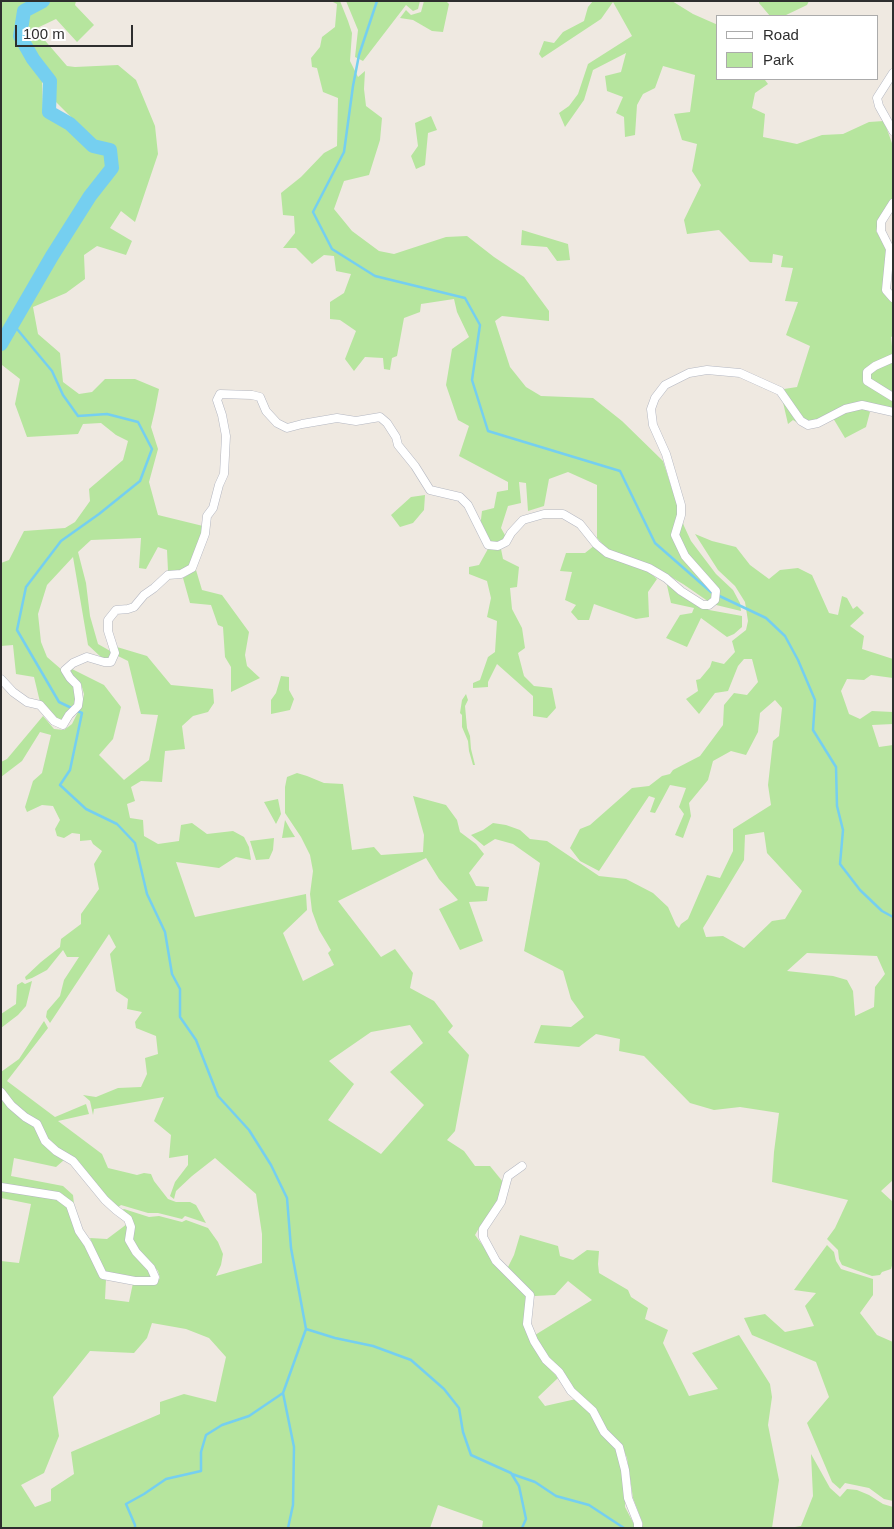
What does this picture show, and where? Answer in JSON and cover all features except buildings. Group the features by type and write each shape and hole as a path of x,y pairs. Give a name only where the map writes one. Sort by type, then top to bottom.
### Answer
{"street":[{"path":"893,73 877,98 879,106 893,131"},
{"path":"893,203 881,222 881,231 890,249 886,290 893,298"},
{"path":"893,358 867,372 867,381 893,397"},
{"path":"1,679 13,692 27,702 40,705 54,722 62,724 78,706 79,699 77,685 65,670 73,663 87,657 111,662 115,653 108,630 108,620 116,610 134,607 144,595 168,575 181,574 192,568 205,534 207,516 213,508 219,484 224,474 226,436 217,400 220,394 260,397 266,410 277,423 287,428 337,418 356,421 380,417 387,423 396,437 398,446 415,466 430,490 460,498 468,505 488,545 498,546 506,542 511,533 523,520 544,514 563,514 580,524 596,544 607,552 648,568 666,578 681,591 703,605 709,605 715,600 716,591 685,556 675,535 682,515 681,505 666,454 653,425 651,409 654,398 665,385 689,374 707,370 740,373 780,391 801,421 808,425 818,423 845,409 862,405 893,412"},
{"path":"1,1092 25,1117 37,1124 45,1141 56,1151 73,1161 105,1200 128,1219 131,1227 129,1240 136,1252 151,1268 155,1277 154,1281 135,1281 102,1275 99,1265 79,1230 70,1205 58,1196 1,1188"},
{"path":"522,1166 508,1176 501,1202 483,1228 482,1237 496,1261 530,1294 527,1324 534,1341 546,1360 559,1372 571,1390 593,1411 604,1432 620,1447 628,1498 638,1523 638,1528"}],"green space":[{"path":"1,1 35,1 21,8 16,36 42,78 43,114 69,128 91,149 104,154 107,168 87,193 1,334"},
{"path":"47,1 76,1 75,5 94,25 77,42 56,19 35,29 67,66 118,65 136,80 155,126 158,154 135,222 121,211 110,228 132,241 126,255 97,246 84,255 85,279 66,293 33,307 38,334 60,353 63,382 79,394 92,392 105,379 135,379 159,389 151,427 158,449 149,482 158,515 203,526 202,534 190,566 179,572 168,571 167,550 158,547 146,569 139,568 141,538 91,540 78,552 86,583 90,616 98,644 112,652 110,659 102,658 88,645 73,557 47,585 38,614 41,642 47,657 62,670 75,686 76,705 61,722 55,719 40,702 34,677 16,674 13,645 1,646 1,563 9,560 24,531 65,528 75,522 90,501 89,489 123,460 128,441 116,435 101,423 83,424 78,434 27,437 15,404 20,379 2,365 1,368 1,348 91,196 115,168 112,147 95,141 56,102 53,79 22,35 26,13"},
{"path":"331,1 340,1 348,21 352,33 350,61 358,77 365,71 364,89 366,106 382,118 380,140 369,175 344,181 334,209 352,231 379,251 394,254 446,237 467,236 524,277 549,311 549,321 502,316 495,321 510,367 526,387 541,396 593,398 622,421 663,461 684,526 691,541 716,574 733,590 740,603 741,611 712,604 649,564 608,550 597,538 597,485 568,472 549,479 544,506 528,511 526,483 519,482 521,503 508,506 501,528 506,537 498,544 489,542 480,528 482,511 494,508 497,492 508,490 508,482 459,456 469,426 458,420 446,385 452,349 469,337 457,312 454,299 421,304 420,312 404,318 397,356 392,358 390,370 384,369 383,358 365,357 354,371 345,359 356,331 340,320 330,319 330,302 344,293 351,274 336,271 334,256 324,255 312,264 296,248 283,248 295,233 294,216 283,215 281,193 301,177 324,153 337,146 338,98 323,92 317,68 312,67 311,58 320,47 322,37 335,27 337,4"},
{"path":"346,1 420,1 418,9 413,11 406,5 363,61 355,57 358,30"},
{"path":"424,1 446,1 449,4 443,32 432,31 413,20 400,18 406,10 411,15 421,12"},
{"path":"593,1 672,1 693,14 716,24 716,80 765,80 768,84 755,93 752,108 765,114 763,137 797,144 822,135 843,134 869,122 884,121 893,146 893,197 878,222 876,231 888,250 884,290 893,301 893,336 891,337 893,356 874,365 865,382 893,399 893,411 862,403 808,424 789,401 784,389 797,387 810,346 786,335 798,302 785,301 793,268 781,267 783,256 773,254 772,263 750,262 719,230 687,234 684,220 701,185 692,171 697,144 682,140 674,114 690,112 695,75 663,66 655,88 643,94 637,105 635,135 625,137 624,117 616,113 623,97 607,91 605,76 621,72 626,53 593,70 584,100 565,127 559,113 569,106 578,94 588,64 632,36 613,2 601,19 542,58 539,54 544,41 554,43 563,32 584,21 588,7"},
{"path":"759,1 809,1 807,5 786,15 769,15"},
{"path":"431,116 437,130 428,133 425,165 416,169 411,156 418,146 415,123"},
{"path":"522,230 568,244 570,260 557,261 547,247 521,245"},
{"path":"893,360 893,395 868,380 869,373"},
{"path":"782,398 798,423 793,420 788,424"},
{"path":"863,408 870,412 866,427 845,438 833,418 846,411"},
{"path":"425,495 424,510 413,523 400,527 391,515 411,497"},
{"path":"695,534 712,541 736,547 750,565 769,579 780,570 798,568 812,575 829,613 838,615 842,596 847,598 853,609 857,606 864,613 850,626 864,636 862,649 893,659 893,678 871,675 864,680 847,679 841,691 849,714 860,719 872,711 893,712 893,724 872,725 879,747 893,745 893,1180 881,1191 893,1202 893,1262 891,1269 882,1272 880,1275 872,1276 842,1265 838,1250 827,1239 835,1228 848,1200 772,1182 779,1113 740,1107 714,1110 690,1103 644,1056 619,1051 620,1039 596,1034 579,1047 534,1043 541,1025 571,1027 584,1017 571,999 563,971 524,951 540,863 513,844 495,839 484,846 471,835 493,823 520,830 530,839 547,841 599,876 626,879 653,893 668,907 679,928 688,919 707,875 720,878 733,851 733,829 771,805 768,785 773,741 779,736 782,708 775,700 760,713 758,732 746,755 731,751 713,761 708,780 689,803 691,816 683,838 675,835 684,814 679,807 686,788 670,785 655,813 650,812 655,798 649,796 599,871 580,861 570,848 580,829 590,825 632,788 649,786 662,776 670,774 673,770 700,756 723,725 724,705 734,693 747,695 758,682 752,659 744,659 738,666 728,691 715,693 699,714 686,699 698,691 696,680 700,679 710,667 712,661 724,664 735,652 732,641 746,630 748,621 745,602 735,586 718,570","holes":["764,832 767,853 802,891 785,919 772,921 744,948 723,936 706,937 703,928 744,860 745,835","807,953 877,956 885,974 875,987 874,1007 855,1016 853,991 847,980 833,976 787,971"]},
{"path":"595,545 647,570 657,579 648,592 649,617 636,619 594,604 589,620 578,620 571,612 576,605 565,600 572,572 560,571 566,553 585,553"},
{"path":"489,547 501,549 503,559 519,567 517,587 510,588 512,609 522,628 525,648 518,653 524,676 534,686 552,688 556,708 547,718 533,716 533,696 497,664 488,682 488,687 473,688 473,683 480,680 488,657 495,652 497,621 487,617 491,598 487,581 469,574 469,567 479,565"},
{"path":"196,570 202,590 222,595 249,632 245,655 247,666 260,678 231,692 231,667 225,657 223,627 218,625 211,605 190,603 183,578"},
{"path":"666,581 683,590 709,610 742,616 742,627 727,637 701,618 687,647 666,638 680,615 692,613 694,608 671,603"},
{"path":"117,647 147,656 171,685 213,689 214,703 208,712 193,716 182,726 185,749 165,751 162,782 141,781 131,787 135,801 127,804 130,818 143,820 144,836 158,844 179,841 181,825 192,823 207,834 233,831 244,837 249,847 251,860 236,857 219,868 176,862 195,917 306,894 307,910 283,933 303,981 334,965 328,953 331,950 319,930 312,911 310,894 313,871 310,855 285,813 287,777 297,773 324,783 343,784 352,850 374,847 381,855 423,852 424,835 413,796 446,805 457,820 460,832 476,844 484,854 469,873 476,886 489,887 487,901 469,902 483,941 460,950 439,909 458,900 439,879 426,858 338,901 381,957 395,949 413,973 410,988 434,1001 453,1026 448,1032 469,1055 455,1131 447,1140 464,1151 475,1166 490,1166 503,1182 499,1201 475,1235 502,1272 525,1293 530,1338 538,1355 558,1378 538,1397 545,1406 576,1399 592,1414 617,1449 625,1487 625,1507 636,1528 482,1528 483,1521 438,1505 430,1528 1,1528 1,1261 19,1263 31,1204 1,1198 1,1190 58,1199 64,1204 106,1279 105,1299 129,1302 133,1283 154,1285 160,1278 158,1271 131,1238 133,1225 120,1211 124,1209 149,1217 159,1216 182,1222 186,1220 208,1228 218,1242 223,1254 216,1276 262,1263 262,1234 256,1194 215,1158 176,1191 174,1199 170,1196 175,1182 188,1165 188,1155 169,1158 171,1135 154,1121 164,1097 94,1109 93,1115 90,1101 83,1095 96,1097 118,1088 141,1087 147,1074 145,1058 158,1054 156,1036 136,1028 135,1022 142,1012 127,1009 128,999 116,991 110,954 116,947 109,934 50,1023 46,1017 47,1011 60,996 64,980 79,957 67,957 63,950 47,970 26,980 25,977 60,947 61,939 81,924 81,914 99,889 94,864 102,851 91,840 80,841 80,834 72,833 64,838 57,836 55,829 60,820 53,806 42,805 27,812 25,807 33,781 42,773 51,735 40,732 22,761 1,777 1,762 7,759 43,716 54,729 64,730 72,724 82,704 84,694 81,684 69,671 70,668 104,685 121,707 113,739 99,755 124,780 149,760 158,715 141,714 128,661 118,656","holes":["410,1025 423,1043 390,1072 424,1105 381,1154 328,1120 354,1084 329,1061 371,1032","152,1323 186,1329 209,1338 226,1357 216,1402 184,1394 160,1402 160,1414 71,1452 74,1474 51,1489 51,1501 35,1507 21,1485 44,1473 59,1436 53,1397 90,1351 134,1353 147,1338"]},
{"path":"281,676 289,677 289,690 294,699 290,710 271,714 271,700 276,693"},
{"path":"466,694 468,700 465,706 467,728 475,765 473,765 468,741 462,727 462,715 460,713 462,700"},
{"path":"278,799 281,814 276,824 264,802"},
{"path":"285,820 290,829 295,837 282,838"},
{"path":"274,838 273,850 269,859 256,860 250,841"},
{"path":"32,981 26,1006 1,1028 1,1014 16,1004 17,985 22,982 25,984"},
{"path":"44,1021 48,1028 7,1081 55,1117 86,1104 89,1114 58,1121 102,1154 108,1168 137,1175 151,1174 168,1199 176,1202 190,1202 196,1205 206,1223 185,1216 182,1219 158,1213 148,1213 121,1205 116,1209 1,1091 1,1072 19,1059"},
{"path":"1,1095 36,1126 64,1160 56,1167 14,1158 11,1176 63,1186 73,1195 75,1213 69,1202 1,1185"},
{"path":"127,1224 129,1228 127,1239 153,1276 151,1279 104,1272 100,1264 90,1238 107,1239"},
{"path":"520,1235 558,1246 560,1256 573,1260 587,1250 599,1251 599,1273 628,1290 631,1297 648,1308 645,1319 668,1330 663,1343 689,1396 718,1389 692,1353 739,1335 770,1384 772,1397 768,1425 779,1480 772,1528 642,1528 643,1524 633,1498 627,1458 620,1442 606,1430 573,1389 560,1369 543,1350 535,1335 592,1300 568,1281 555,1295 535,1296 507,1269 514,1255"},
{"path":"827,1245 834,1252 836,1261 841,1269 873,1279 873,1295 860,1313 877,1335 893,1342 893,1501 884,1499 869,1488 845,1483 840,1489 832,1482 807,1423 829,1397 816,1362 752,1335 744,1318 765,1314 785,1332 814,1326 805,1306 816,1293 794,1290"},
{"path":"811,1454 830,1488 840,1497 847,1489 857,1490 883,1504 893,1507 893,1528 789,1528 801,1526 813,1496"}],"waterway":[{"path":"1,344 52,256 90,196 112,168 110,150 93,146 70,124 49,112 50,81 33,59 20,36 24,11 43,1"},
{"path":"377,1 359,55 344,152 313,212 332,249 375,276 465,298 480,325 472,380 488,431 620,471 655,543 711,592 766,618 785,636 798,660 815,700 813,730 836,767 837,806 843,830 840,864 860,890 882,911 893,917"},
{"path":"12,323 52,371 63,395 78,416 107,414 138,422 152,449 140,481 61,541 26,587 17,630 59,702 82,713 70,770 60,785 86,809 117,824 135,843 147,894 165,932 172,974 180,989 180,1017 196,1040 218,1096 249,1130 271,1165 287,1198 291,1248 306,1329 283,1393 294,1447 293,1505 288,1528"},
{"path":"306,1329 335,1338 373,1346 411,1360 444,1389 459,1408 463,1432 471,1455 511,1473 519,1486 526,1519 522,1528"},
{"path":"135,1528 126,1504 166,1479 201,1471 201,1452 206,1435 222,1425 249,1416 283,1393"},
{"path":"512,1474 535,1482 556,1496 589,1505 624,1528"}]}
